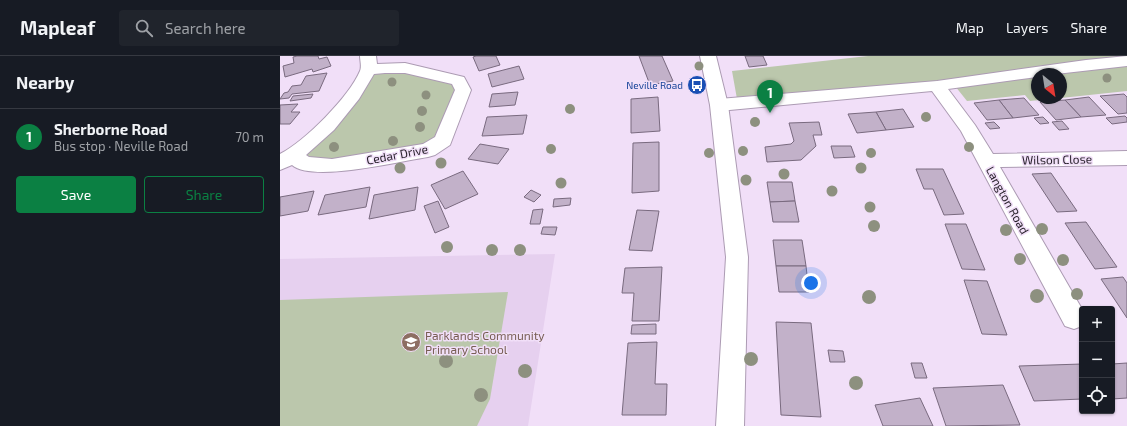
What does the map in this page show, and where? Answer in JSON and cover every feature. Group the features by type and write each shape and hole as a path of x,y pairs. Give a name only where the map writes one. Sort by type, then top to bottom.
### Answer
{"street":[{"path":"708,56 719,105 737,257 730,426"},
{"path":"719,105 937,86 1086,65 1127,61"},
{"name":"Cedar Drive","path":"369,63 385,68 405,68 458,81 463,90 443,141 428,150 332,166 304,164 287,159 328,126 353,95 369,63"},
{"name":"Langton Road","path":"937,86 969,129 1074,318"},
{"name":"Wilson Close","path":"986,161 1127,158"}],"shaded area":[{"name":"Parklands Community Primary School","path":"555,254 528,426 280,426 280,259"}],"green space":[{"path":"868,56 1127,56 1127,91 1067,97 1067,68 1031,68 1031,101 1025,95 967,101 951,81 737,99 732,71"},
{"path":"404,70 454,83 458,91 440,140 426,147 333,163 310,161 304,152 373,73"},
{"name":"Parklands Community Primary School","path":"508,292 490,399 477,426 280,426 280,300"}],"building":[{"path":"318,56 319,59 327,57 331,66 313,72 312,69 285,77 283,66 294,63 293,57"},
{"path":"496,56 500,65 479,71 473,57"},
{"path":"639,56 662,56 673,81 650,85"},
{"path":"745,56 763,56 767,65 749,67"},
{"path":"519,66 524,79 492,87 488,74"},
{"path":"327,73 319,91 292,94 289,98 280,99 292,86 301,85 306,76"},
{"path":"518,92 515,105 489,107 492,94"},
{"path":"313,94 311,98 290,101 293,96"},
{"path":"1124,94 1127,97 1127,113 1118,114 1100,96"},
{"path":"658,97 660,131 631,133 631,99"},
{"path":"1089,97 1106,115 1081,117 1067,102 1067,100"},
{"path":"1024,98 1039,115 1013,118 999,100"},
{"path":"999,100 1013,118 987,120 974,103"},
{"path":"1067,102 1081,117 1056,120 1042,104 1067,104"},
{"path":"298,104 291,112 300,112 290,124 280,124 280,105"},
{"path":"903,109 914,127 886,130 876,112"},
{"path":"876,112 886,130 857,133 848,114"},
{"path":"527,115 523,134 482,136 487,117"},
{"path":"1125,116 1127,118 1127,122 1112,124 1106,118"},
{"path":"1043,117 1049,123 1040,124 1034,118"},
{"path":"1062,121 1069,129 1059,130 1052,122"},
{"path":"819,122 822,135 813,135 816,146 801,160 767,162 765,147 791,144 794,141 789,123"},
{"path":"994,122 1000,128 990,129 985,123"},
{"path":"659,142 659,191 632,193 633,143"},
{"path":"480,144 509,149 498,164 468,159"},
{"path":"831,146 851,146 855,157 834,158"},
{"path":"916,169 943,169 964,214 944,215 933,189 924,189"},
{"path":"463,171 478,194 445,209 431,185"},
{"path":"1051,173 1077,211 1057,212 1032,174"},
{"path":"767,182 792,182 795,201 770,202"},
{"path":"370,187 366,207 318,215 325,195"},
{"path":"418,187 415,210 369,219 374,195"},
{"path":"531,190 541,195 534,202 524,197"},
{"path":"314,191 308,211 280,216 280,197"},
{"path":"571,198 570,205 553,207 554,199"},
{"path":"438,201 449,227 435,233 424,206"},
{"path":"795,201 799,222 773,222 770,202"},
{"path":"543,209 540,224 530,224 533,210"},
{"path":"637,210 659,211 652,251 629,250"},
{"path":"1086,222 1117,267 1095,269 1065,223"},
{"path":"945,224 966,224 985,270 962,269"},
{"path":"543,227 557,227 555,235 541,234"},
{"path":"773,240 802,240 806,266 776,266"},
{"path":"776,266 806,266 809,292 779,292"},
{"path":"662,267 659,321 632,321 634,293 622,293 625,268"},
{"path":"1123,277 1127,283 1127,318 1101,279"},
{"path":"964,280 987,281 1007,335 982,334"},
{"path":"776,322 811,323 821,417 781,415"},
{"path":"656,324 656,334 631,334 632,325"},
{"path":"657,342 655,384 667,384 666,415 622,415 628,343"},
{"path":"828,350 843,351 845,362 830,362"},
{"path":"911,363 922,363 927,378 915,378"},
{"path":"1127,363 1127,398 1115,399 1115,364"},
{"path":"1079,364 1079,399 1034,401 1019,366"},
{"path":"1003,385 1020,425 946,426 933,388"},
{"path":"920,398 933,426 883,426 875,405"}],"place":[{"name":"Neville Road","path":"697,85"},
{"name":"Sherborne Road","path":"770,113"},
{"name":"Parklands Community Primary School","path":"411,342"}]}
